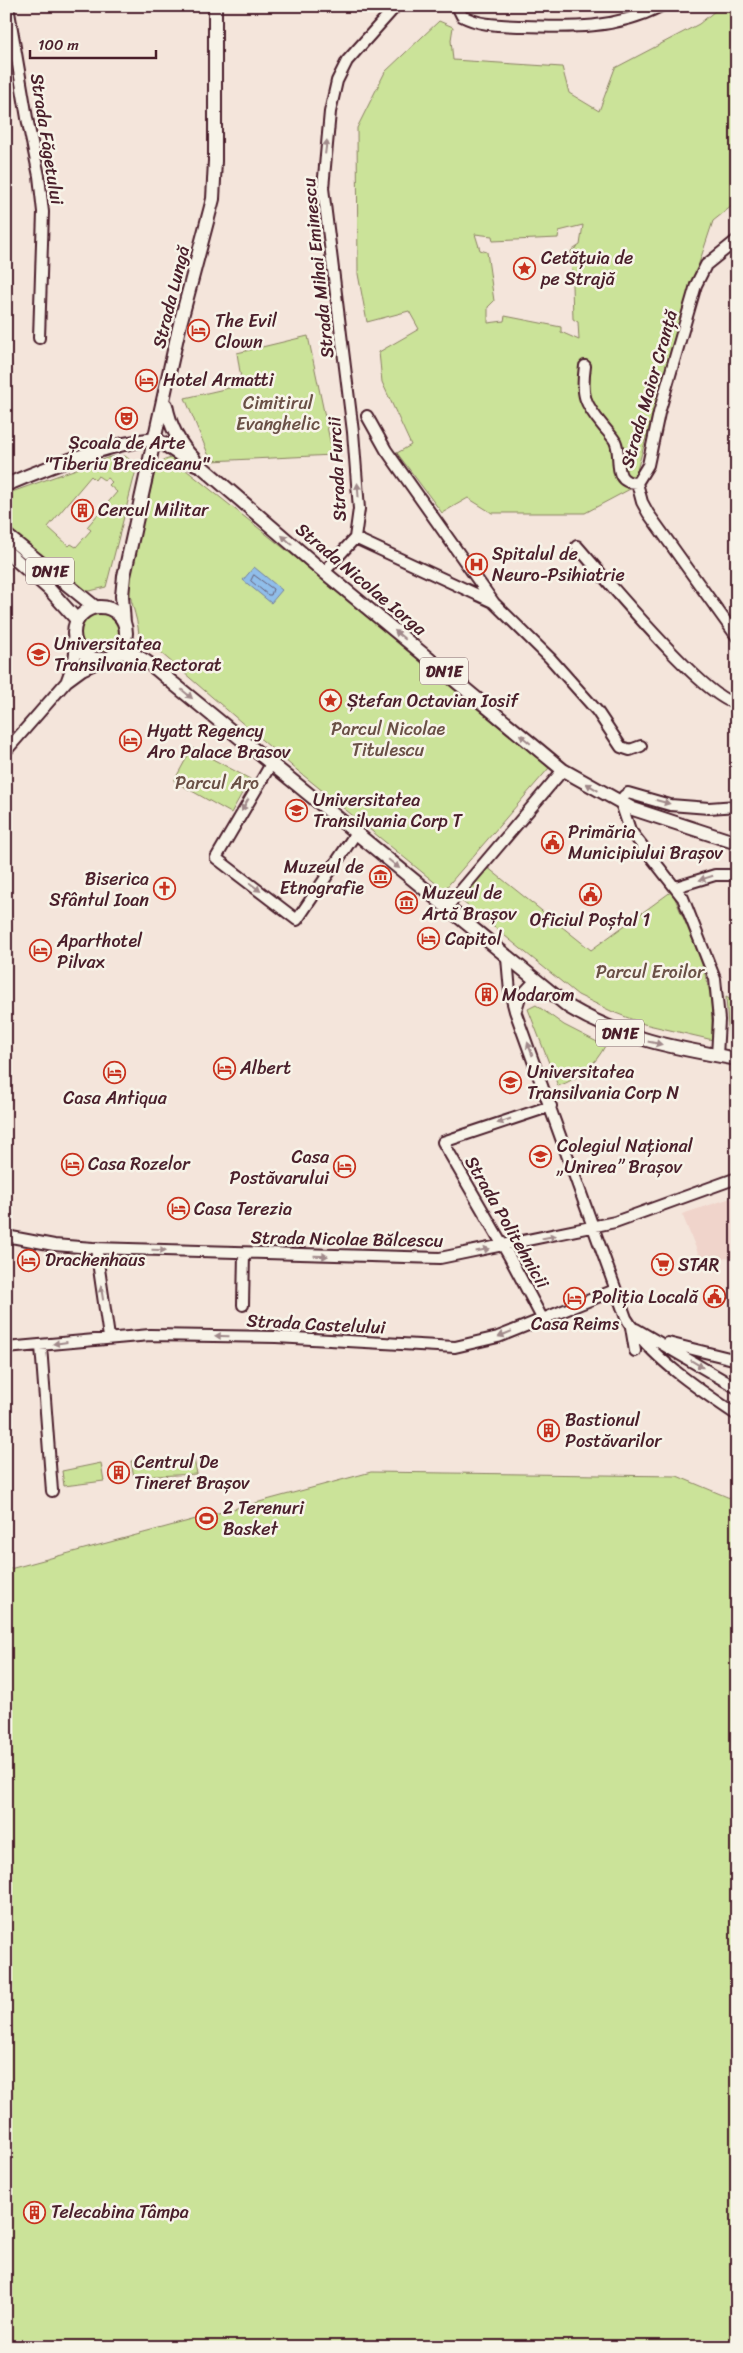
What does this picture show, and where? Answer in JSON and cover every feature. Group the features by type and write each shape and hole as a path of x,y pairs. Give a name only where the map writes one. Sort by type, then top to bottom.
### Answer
{"main road":[{"name":"Strada Lungă","path":"124,576 156,439 179,328 213,199 215,161 215,6"},
{"path":"165,398 171,426 184,447 201,466"},
{"path":"6,485 101,451 135,441 156,439"},
{"name":"Strada Nicolae Iorga","path":"156,439 191,462 201,466 324,572 563,770"},
{"name":"DN1E","path":"6,535 98,606 114,611 124,623"},
{"name":"DN1E","path":"6,551 44,584 77,620"},
{"path":"76,644 74,636 77,620 86,610 98,606 118,590 124,576"},
{"path":"113,655 125,639 122,596 124,576"},
{"name":"DN1E","path":"76,644 86,655 100,659 128,651 137,655 568,1006 596,1023 647,1041 737,1059"},
{"name":"DN1E","path":"563,770 621,803 737,842"}],"street":[{"name":"Strada Făgetului","path":"8,6 39,176 43,212 39,276 39,338"},
{"name":"Strada Mihai Eminescu","path":"345,369 323,188 330,112 337,81 346,61 396,6"},
{"path":"457,6 462,16 478,23 575,28 599,26 630,19 661,6"},
{"name":"Strada Maior Cranță","path":"586,366 583,386 584,400 592,413 615,440 620,472 623,478 630,483 637,483 648,465 659,413 696,285 706,266 737,240"},
{"name":"Strada Furcii","path":"324,572 355,538 359,508 354,432 345,369"},
{"path":"367,416 386,450 494,603 550,658 597,711 621,747 630,750 640,746"},
{"path":"637,483 642,502 648,513 737,637"},
{"name":"Strada Furcii","path":"355,538 494,603"},
{"path":"577,546 686,667 724,699 737,703"},
{"path":"67,681 74,661 76,644"},
{"path":"6,751 67,681 82,670 113,655"},
{"path":"271,764 216,858 297,920 356,833"},
{"path":"447,907 563,770"},
{"path":"718,1056 719,1020 715,979 683,898 630,830 621,803 624,796 628,793 670,804 709,808 737,806"},
{"path":"676,887 715,875 737,875"},
{"path":"508,958 510,992 515,1011 551,1106 615,1290 631,1326 645,1344 706,1395 737,1415"},
{"path":"515,1011 520,997 536,981"},
{"name":"Strada Politehnicii","path":"542,1318 504,1246 443,1142 551,1106"},
{"name":"Strada Nicolae Bălcescu","path":"6,1236 54,1245 96,1248 440,1258 615,1222 737,1178"},
{"path":"96,1248 109,1337"},
{"path":"243,1305 244,1253"},
{"name":"Strada Castelului","path":"6,1348 41,1346 109,1337 150,1335 276,1337 455,1347 498,1337 615,1290"},
{"path":"631,1326 658,1340 737,1388"},
{"path":"631,1326 635,1351"},
{"path":"658,1340 737,1360"},
{"path":"41,1346 52,1491"}],"shaded area":[{"path":"737,1196 737,1256 702,1263 682,1214"}],"green space":[{"path":"721,6 737,6 737,202 713,221 674,339 632,488 585,513 492,513 468,498 442,513 397,453 411,445 382,382 379,352 419,329 409,311 367,322 358,274 357,128 385,72 439,21 453,27 451,40 453,60 562,67 569,93 599,111 615,68 699,24","holes":["583,225 580,245 571,251 573,319 578,322 579,340 561,332 561,327 505,316 504,321 488,323 488,307 494,301 487,252 480,250 475,234 492,236 493,241 558,238 559,231"]},
{"name":"Cimitirul Evanghelic","path":"308,336 333,455 211,461 185,398 242,385 237,353"},
{"path":"125,456 134,463 136,470 106,587 90,591 82,590 6,527 6,494 110,457","holes":["91,476 95,480 98,476 104,480 107,478 112,482 109,485 117,492 87,527 91,530 76,547 71,544 69,546 48,527"]},
{"name":"Parcul Nicolae Titulescu","path":"171,458 296,558 549,768 444,890 292,766 139,634 128,580 156,468 162,461"},
{"path":"104,613 111,616 117,622 120,633 119,641 111,650 104,653 96,653 89,650 81,641 80,629 83,622 92,614"},
{"name":"Parcul Aro","path":"192,748 250,779 231,813 174,781"},
{"name":"Parcul Eroilor","path":"487,867 591,950 672,891 707,981 711,1000 713,1040 644,1024 578,995 458,898"},
{"path":"726,997 737,1003 737,1042 729,1040"},
{"path":"536,1005 564,1025 605,1046 586,1070 558,1086 528,1009"},
{"path":"194,1459 197,1474 134,1477 131,1461"},
{"path":"101,1463 104,1481 64,1486 62,1471"},
{"path":"371,1472 677,1476 737,1501 737,2347 6,2347 6,1570"}],"water":[{"path":"254,567 282,590 271,603 243,580"}],"place":[{"name":"Cetățuia de pe Strajă","path":"525,268"},
{"name":"The Evil Clown","path":"199,331"},
{"name":"Hotel Armatti","path":"147,380"},
{"name":"Școala de Arte \"Tiberiu Brediceanu\"","path":"127,418"},
{"name":"Cercul Militar","path":"82,510"},
{"name":"Spitalul de Neuro-Psihiatrie","path":"476,564"},
{"name":"Universitatea Transilvania Rectorat","path":"38,654"},
{"name":"Ștefan Octavian Iosif","path":"331,701"},
{"name":"Hyatt Regency Aro Palace Brasov","path":"131,741"},
{"name":"Universitatea Transilvania Corp T","path":"297,810"},
{"name":"Primăria Municipiului Brașov","path":"552,842"},
{"name":"Muzeul de Etnografie","path":"380,877"},
{"name":"Biserica Sfântul Ioan","path":"165,889"},
{"name":"Oficiul Poștal 1","path":"590,895"},
{"name":"Muzeul de Artă Brașov","path":"406,903"},
{"name":"Capitol","path":"429,939"},
{"name":"Aparthotel Pilvax","path":"41,951"},
{"name":"Modarom","path":"486,995"},
{"name":"Albert","path":"224,1068"},
{"name":"Casa Antiqua","path":"115,1073"},
{"name":"Universitatea Transilvania Corp N","path":"511,1082"},
{"name":"Colegiul Național „Unirea” Brașov","path":"541,1156"},
{"name":"Casa Rozelor","path":"72,1164"},
{"name":"Casa Postăvarului","path":"345,1167"},
{"name":"Casa Terezia","path":"178,1209"},
{"name":"Drachenhaus","path":"29,1260"},
{"name":"STAR","path":"662,1265"},
{"name":"Poliția Locală","path":"714,1297"},
{"name":"Casa Reims","path":"575,1299"},
{"name":"Bastionul Postăvarilor","path":"549,1430"},
{"name":"Centrul De Tineret Brașov","path":"118,1472"},
{"name":"2 Terenuri Basket","path":"207,1518"},
{"name":"Telecabina Tâmpa","path":"35,2212"}]}
